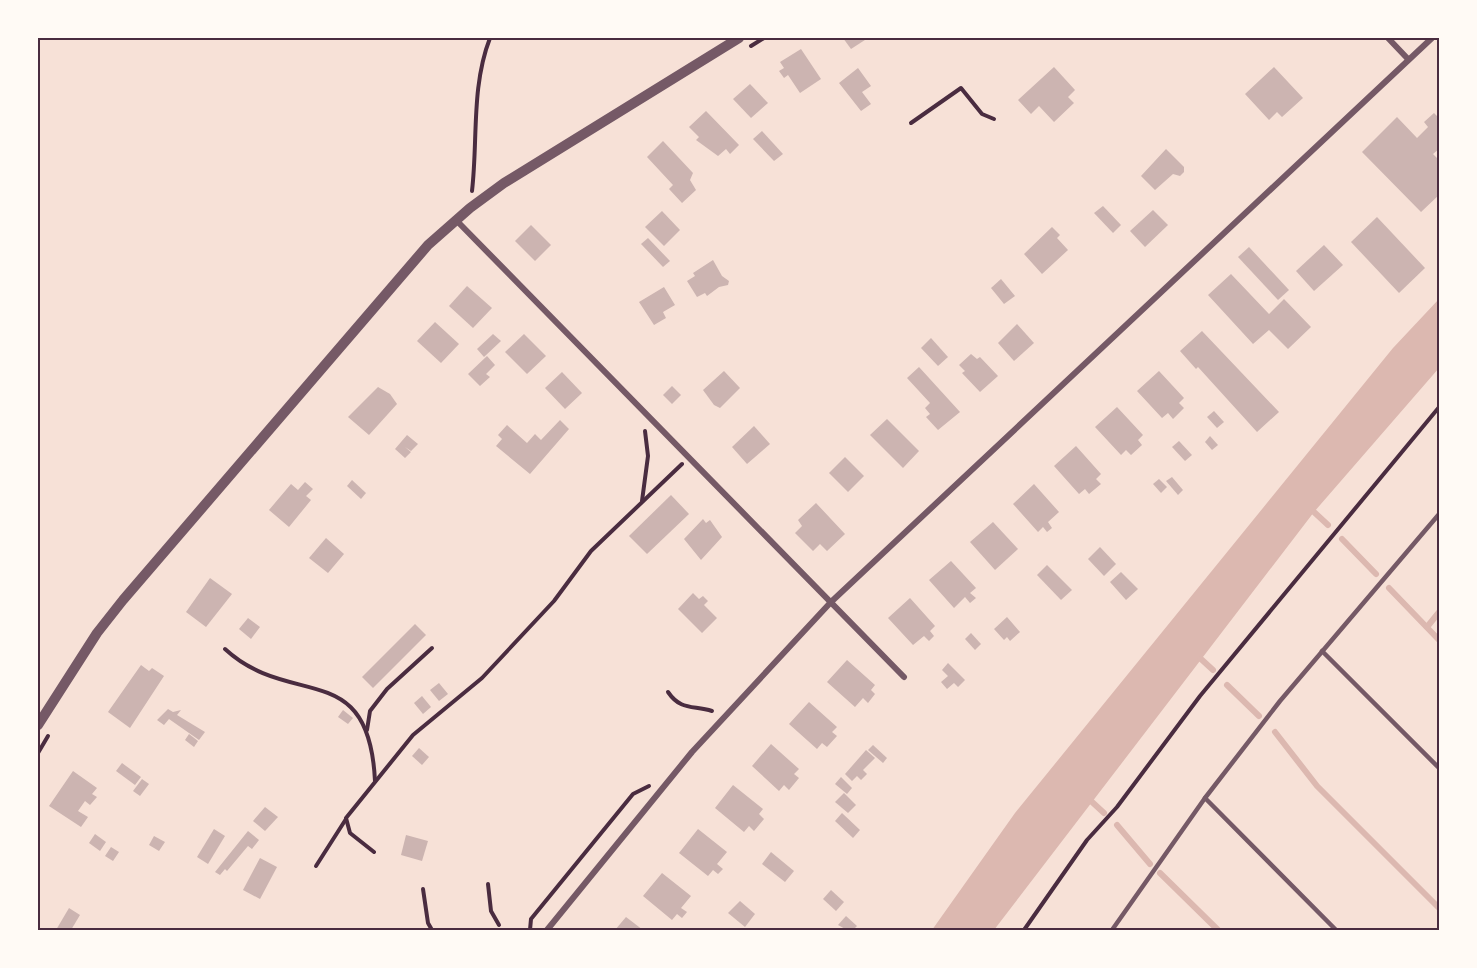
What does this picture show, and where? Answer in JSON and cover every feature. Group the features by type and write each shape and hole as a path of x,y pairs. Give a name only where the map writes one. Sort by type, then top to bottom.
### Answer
{"street":[{"path":"38,725 97,633 123,600 428,245 455,220 504,183 739,38"},
{"path":"1388,38 1407,58"},
{"path":"547,930 692,752 831,602 1181,275 1407,58 1432,38"},
{"path":"455,220 904,677"}],"lane":[{"path":"1112,930 1205,798 1322,651 1440,513"},
{"path":"1322,651 1440,769"},
{"path":"1205,798 1336,930"}],"path":[{"path":"470,208 476,157 474,114 490,38"},
{"path":"748,48 764,38"},
{"path":"911,123 961,88 982,114 994,119"},
{"path":"1024,930 1087,840 1117,807 1200,696 1440,406"},
{"path":"642,502 648,456 643,411"},
{"path":"316,866 346,818 413,735 482,678 554,601 591,551 689,458"},
{"path":"367,734 370,711 381,696 432,648"},
{"path":"225,649 242,664 346,701 359,714 367,734 374,754 375,782"},
{"path":"668,692 678,704 685,708 712,711"},
{"path":"38,753 54,726"},
{"path":"346,818 350,833 374,852"},
{"path":"488,884 491,911 499,925"},
{"path":"423,889 428,923 432,930"}],"shaded area":[{"path":"1439,299 1439,368 1314,512 994,930 932,930 1015,813 1393,348"}],"building":[{"path":"843,38 868,38 851,49"},
{"path":"801,49 821,79 800,93 788,75 784,78 779,71 784,68 780,62"},
{"path":"1054,67 1075,90 1068,97 1074,103 1054,122 1039,106 1031,114 1018,100"},
{"path":"1274,67 1303,98 1282,117 1277,112 1269,120 1245,94"},
{"path":"858,68 871,86 862,92 871,104 861,111 839,83"},
{"path":"750,84 768,103 751,118 733,99"},
{"path":"706,111 739,145 730,154 726,149 718,156 696,140 699,137 689,127"},
{"path":"1434,113 1440,119 1440,148 1433,154 1440,161 1440,194 1421,212 1362,152 1397,117 1417,138 1428,127 1424,122"},
{"path":"762,131 783,154 774,161 753,139"},
{"path":"663,141 693,173 690,180 696,190 682,203 669,189 673,185 647,157"},
{"path":"1166,149 1184,167 1184,172 1180,176 1173,174 1155,190 1141,176"},
{"path":"1103,206 1121,225 1113,233 1094,213"},
{"path":"1153,210 1168,225 1145,247 1130,231"},
{"path":"662,211 680,230 664,246 645,227"},
{"path":"1377,217 1425,268 1399,293 1351,242"},
{"path":"531,225 551,245 535,261 515,241"},
{"path":"1052,227 1060,235 1057,238 1068,250 1042,274 1024,254"},
{"path":"648,238 670,261 663,267 641,244"},
{"path":"1324,245 1343,265 1314,291 1296,271"},
{"path":"1249,247 1289,290 1278,300 1238,257"},
{"path":"713,260 722,276 729,281 728,285 719,287 707,296 705,293 697,297 687,281 695,276 693,273"},
{"path":"1231,274 1269,314 1284,299 1311,327 1288,349 1269,330 1253,344 1208,295"},
{"path":"1001,279 1015,296 1004,304 991,288"},
{"path":"467,286 492,308 473,328 449,306"},
{"path":"664,287 675,305 663,312 666,318 654,325 639,302"},
{"path":"435,322 459,344 441,363 417,341"},
{"path":"1017,324 1034,343 1014,361 998,343"},
{"path":"1202,331 1279,412 1257,432 1198,367 1196,369 1180,351"},
{"path":"493,334 501,341 484,357 477,349"},
{"path":"524,334 546,356 527,374 505,352"},
{"path":"931,338 948,357 938,366 921,348"},
{"path":"971,354 977,359 980,357 998,376 980,392 962,373 965,371 959,365"},
{"path":"487,356 495,365 486,374 490,377 480,386 468,374"},
{"path":"919,367 960,412 938,430 926,417 930,414 925,408 930,403 907,378"},
{"path":"724,371 740,388 720,408 714,405 703,390"},
{"path":"1159,371 1184,398 1179,403 1184,408 1173,419 1168,413 1162,418 1137,391"},
{"path":"562,372 582,393 565,409 545,388"},
{"path":"672,386 681,395 672,404 663,395"},
{"path":"378,387 390,394 397,404 369,435 348,417"},
{"path":"1117,407 1143,435 1138,440 1142,445 1131,455 1126,450 1121,455 1095,427"},
{"path":"1214,411 1224,422 1217,428 1207,417"},
{"path":"887,419 919,451 903,468 870,435"},
{"path":"560,420 569,429 530,474 496,446 502,439 498,435 507,425 527,443 535,434 541,440"},
{"path":"754,426 770,444 747,464 732,447"},
{"path":"407,435 418,444 411,451 405,447 411,452 405,458 395,449"},
{"path":"1210,436 1218,445 1212,450 1205,442"},
{"path":"1179,441 1192,455 1185,461 1172,447"},
{"path":"1076,446 1101,474 1096,479 1101,484 1089,494 1085,489 1079,494 1054,466"},
{"path":"845,457 864,476 848,492 829,473"},
{"path":"1172,477 1183,490 1178,495 1166,481"},
{"path":"1159,479 1167,487 1161,493 1153,484"},
{"path":"352,480 366,493 361,499 347,486"},
{"path":"305,482 313,489 306,496 311,500 289,527 269,510 291,484 298,490"},
{"path":"1034,484 1059,512 1048,522 1052,528 1047,532 1043,527 1038,532 1013,504"},
{"path":"671,495 689,514 647,554 629,536"},
{"path":"816,503 845,534 827,551 820,544 813,551 795,533 802,526 798,520"},
{"path":"703,519 706,523 710,520 722,537 701,560 684,539"},
{"path":"993,522 1018,549 995,570 970,542"},
{"path":"326,538 344,554 328,573 309,558"},
{"path":"1100,547 1116,564 1104,576 1088,559"},
{"path":"951,561 976,588 970,593 976,598 970,603 965,597 954,608 929,580"},
{"path":"1047,565 1072,590 1061,600 1037,575"},
{"path":"1121,572 1138,589 1126,600 1110,582"},
{"path":"210,578 232,594 206,627 186,612"},
{"path":"693,593 699,599 703,596 708,601 704,605 717,618 702,633 678,609"},
{"path":"910,598 935,626 930,631 934,636 929,641 924,636 913,645 888,618"},
{"path":"1007,617 1020,632 1010,641 1007,637 1004,640 994,629"},
{"path":"248,618 260,627 251,639 239,629"},
{"path":"415,624 426,635 373,688 362,677"},
{"path":"971,633 981,644 975,650 965,639"},
{"path":"847,660 875,685 871,690 875,694 868,703 863,698 855,707 827,682"},
{"path":"948,663 965,680 958,687 954,683 947,689 941,682 948,676 942,670"},
{"path":"141,665 149,671 152,668 164,676 130,728 108,712"},
{"path":"439,683 448,694 439,701 430,690"},
{"path":"422,696 431,707 423,714 414,703"},
{"path":"809,702 837,727 832,732 837,736 827,747 822,743 817,749 789,724"},
{"path":"168,709 173,712 181,710 177,715 205,732 199,740 169,719 164,725 157,720"},
{"path":"343,710 353,718 348,724 338,717"},
{"path":"189,734 198,741 194,747 185,740"},
{"path":"771,744 799,769 794,774 799,778 789,790 784,785 779,791 752,766"},
{"path":"873,745 887,758 883,763 868,750"},
{"path":"419,748 429,757 422,765 412,756"},
{"path":"866,750 875,758 863,770 867,774 861,780 857,776 852,781 845,774"},
{"path":"122,763 141,777 135,785 116,771"},
{"path":"73,771 97,788 92,794 97,797 90,805 85,801 78,811 88,817 81,827 49,806"},
{"path":"841,777 852,788 847,794 835,784"},
{"path":"142,779 149,784 140,796 133,791"},
{"path":"733,785 763,809 759,814 764,819 754,831 749,826 744,832 715,808"},
{"path":"844,793 856,805 848,813 835,802"},
{"path":"265,807 278,817 265,831 253,821"},
{"path":"842,813 860,830 853,838 835,821"},
{"path":"214,829 225,836 208,864 197,857"},
{"path":"698,829 727,852 717,864 723,869 718,874 713,870 708,876 679,853"},
{"path":"248,831 259,840 252,849 248,846 227,871 225,869 220,875 215,872"},
{"path":"95,834 106,842 100,851 89,843"},
{"path":"406,835 428,841 422,861 401,855"},
{"path":"154,836 165,842 159,851 149,845"},
{"path":"111,847 119,852 113,861 105,856"},
{"path":"771,852 794,871 785,882 762,864"},
{"path":"260,858 277,867 260,899 243,890"},
{"path":"662,873 691,896 681,908 687,912 682,918 677,914 672,920 643,896"},
{"path":"831,890 844,902 836,911 823,899"},
{"path":"740,901 755,914 745,927 728,913"},
{"path":"69,908 80,915 71,930 56,930"},
{"path":"846,916 857,926 853,930 847,930 838,925"},
{"path":"626,917 643,930 615,930"}],"waterway":[{"path":"1314,512 1328,525"},
{"path":"1342,539 1376,574"},
{"path":"1389,588 1440,641"},
{"path":"1427,627 1440,611"},
{"path":"1201,659 1213,670"},
{"path":"1227,685 1259,716"},
{"path":"1275,732 1317,786 1440,909"},
{"path":"1091,801 1104,813"},
{"path":"1117,825 1150,864"},
{"path":"1160,873 1218,930"}]}
